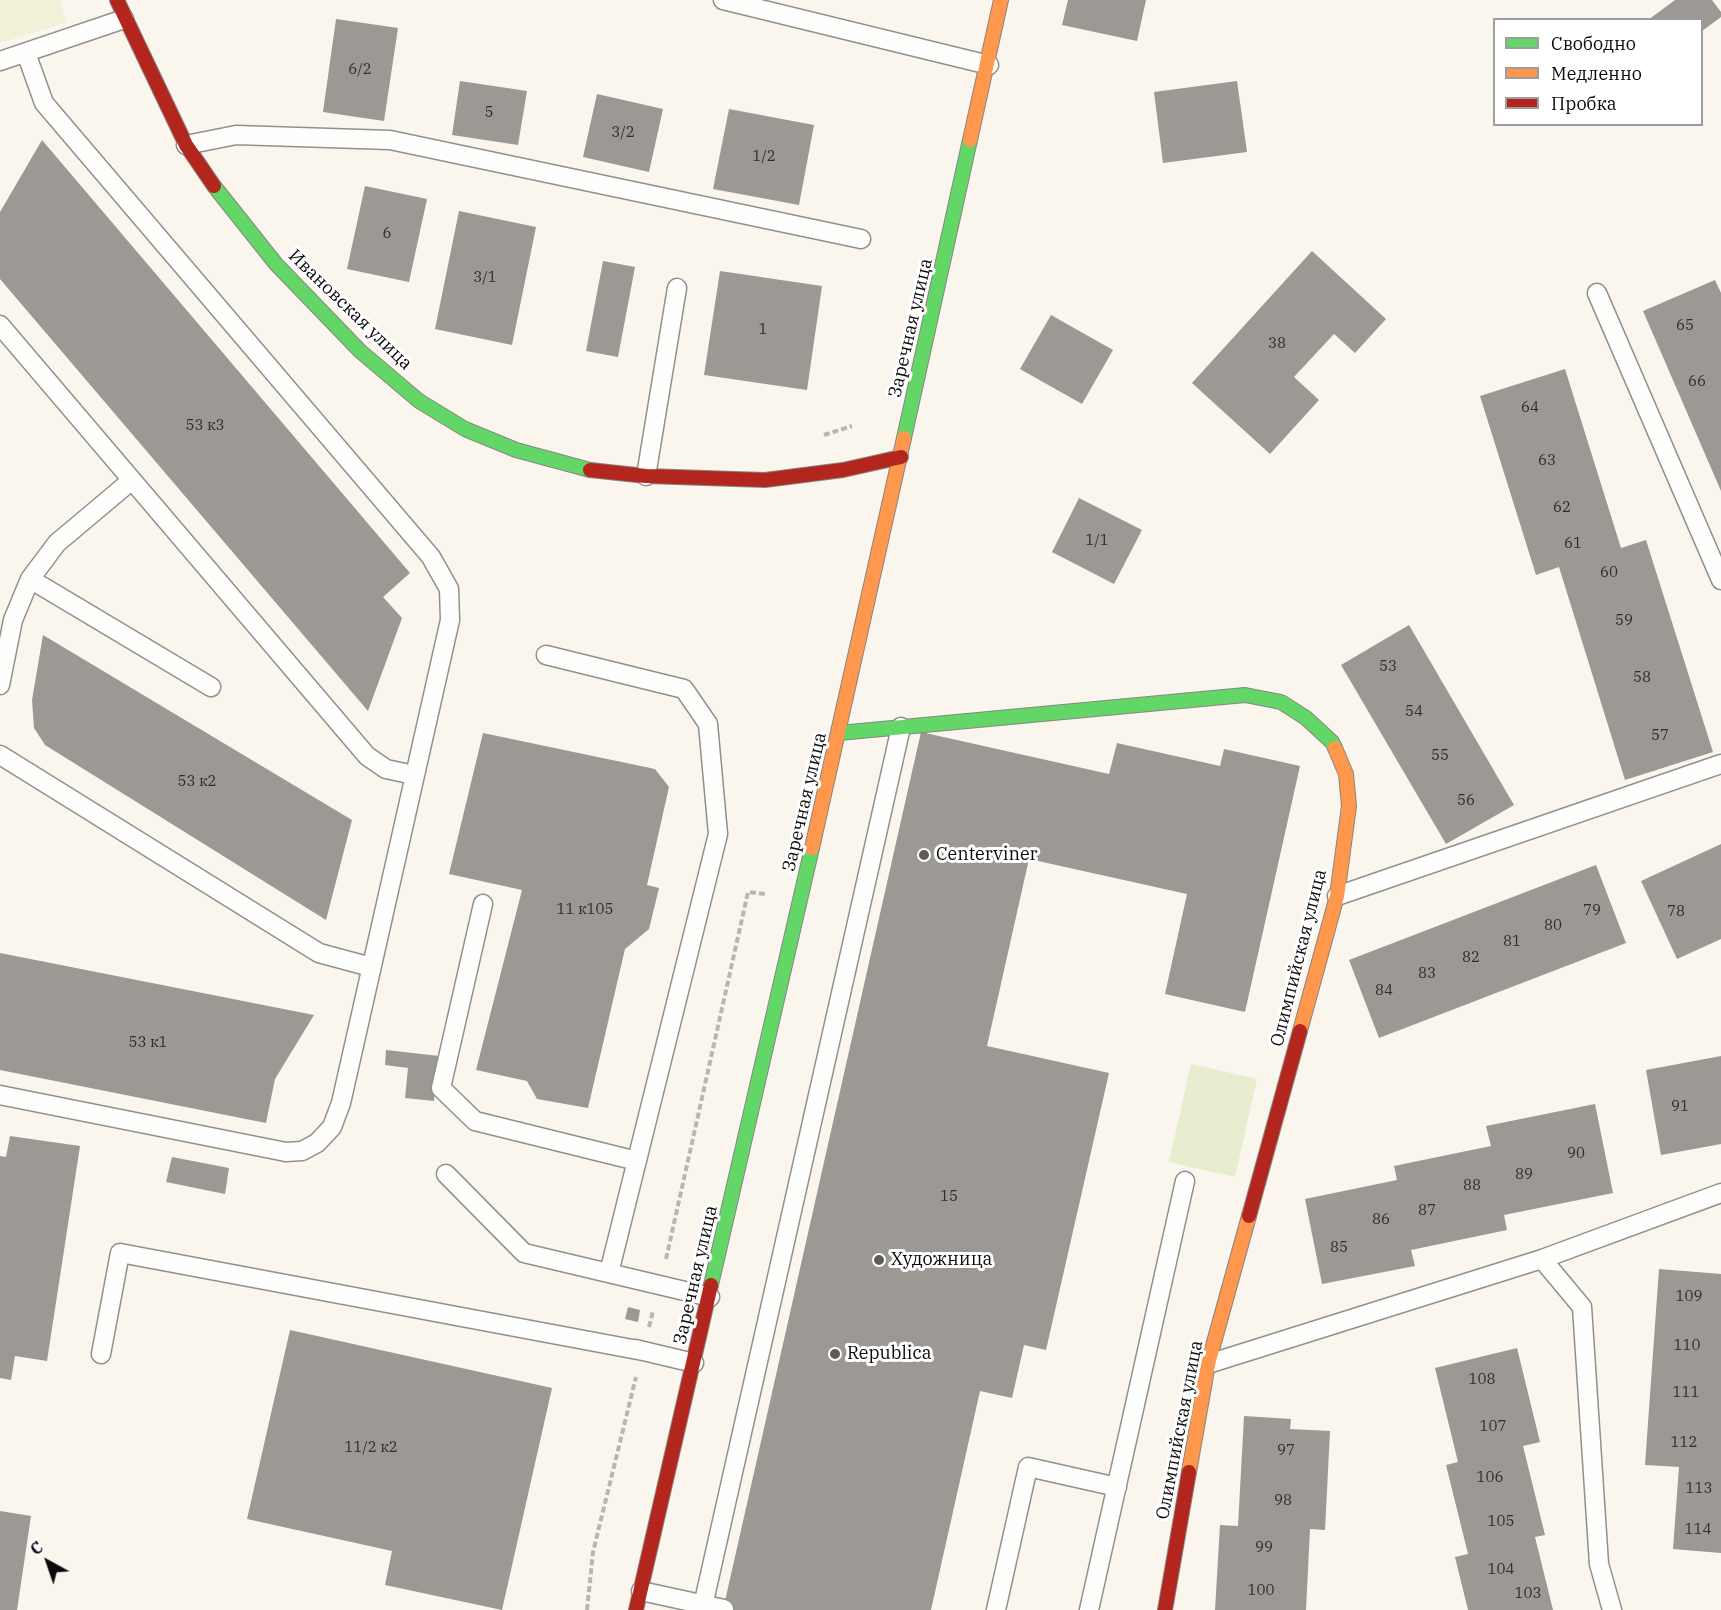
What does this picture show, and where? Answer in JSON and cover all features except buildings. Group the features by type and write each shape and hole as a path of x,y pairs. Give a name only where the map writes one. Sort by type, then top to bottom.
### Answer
{"street":[{"name":"Ивановская улица","path":"117,0 124,20 186,146 227,205 276,264 360,351 419,400 465,429 516,450 583,469 646,476 765,480 843,470 901,457"},
{"name":"Заречная улица","path":"636,1610 839,732 1002,0"},
{"name":"Олимпийская улица","path":"839,732 1245,695 1281,702 1306,718 1332,742 1346,774 1349,806 1336,896 1208,1364 1165,1610"}],"lane":[{"path":"723,0 988,65"},
{"path":"0,61 124,20"},
{"path":"0,1095 286,1152 302,1151 317,1143 332,1127 342,1103 450,620 449,589 431,557 44,103 26,53"},
{"path":"186,146 236,135 390,140 861,239"},
{"path":"646,476 677,288"},
{"path":"1597,293 1721,580"},
{"path":"0,325 367,756 386,768 414,775"},
{"path":"0,685 13,620 30,579 57,543 132,480"},
{"path":"30,579 211,687"},
{"path":"546,655 684,689 708,724 718,834 609,1274"},
{"path":"702,1607 901,727"},
{"path":"0,755 319,953 371,967"},
{"path":"1336,896 1721,764"},
{"path":"483,904 441,1088 475,1121 637,1161"},
{"path":"446,1174 524,1253 710,1297"},
{"path":"1089,1610 1185,1181"},
{"path":"1208,1364 1542,1259 1721,1193"},
{"path":"101,1354 120,1253 639,1350 694,1363"},
{"path":"1542,1259 1582,1307 1599,1564 1612,1610"},
{"path":"996,1610 1029,1467 1116,1487"},
{"path":"641,1590 702,1607 724,1609"}],"path":[{"path":"587,1610 593,1552 639,1350 660,1286 748,892 772,896"}],"green space":[{"path":"0,0 60,0 66,22 0,43"},
{"path":"1191,1064 1257,1079 1235,1177 1169,1162"}],"traffic: fast":[{"path":"904,438 970,140"},
{"path":"214,186 276,264 360,351 419,401 465,429 516,450 590,470"},
{"path":"839,733 1245,695 1281,702 1306,718 1332,742 1335,748"},
{"path":"711,1285 812,848"}],"traffic: slow":[{"path":"970,140 1001,0"},
{"path":"812,848 904,438"},
{"path":"1300,1031 1337,896 1349,806 1346,774 1335,748"},
{"path":"1189,1472 1208,1364 1249,1216"}],"traffic: jam":[{"path":"117,0 186,145 214,186"},
{"path":"590,470 646,476 765,480 843,470 901,457"},
{"path":"1249,1216 1300,1031"},
{"path":"636,1610 711,1285"},
{"path":"1165,1610 1189,1472"}],"place":[{"name":"Centerviner","path":"924,855"},
{"name":"Художница","path":"879,1260"},
{"name":"Republica","path":"835,1354"}]}
